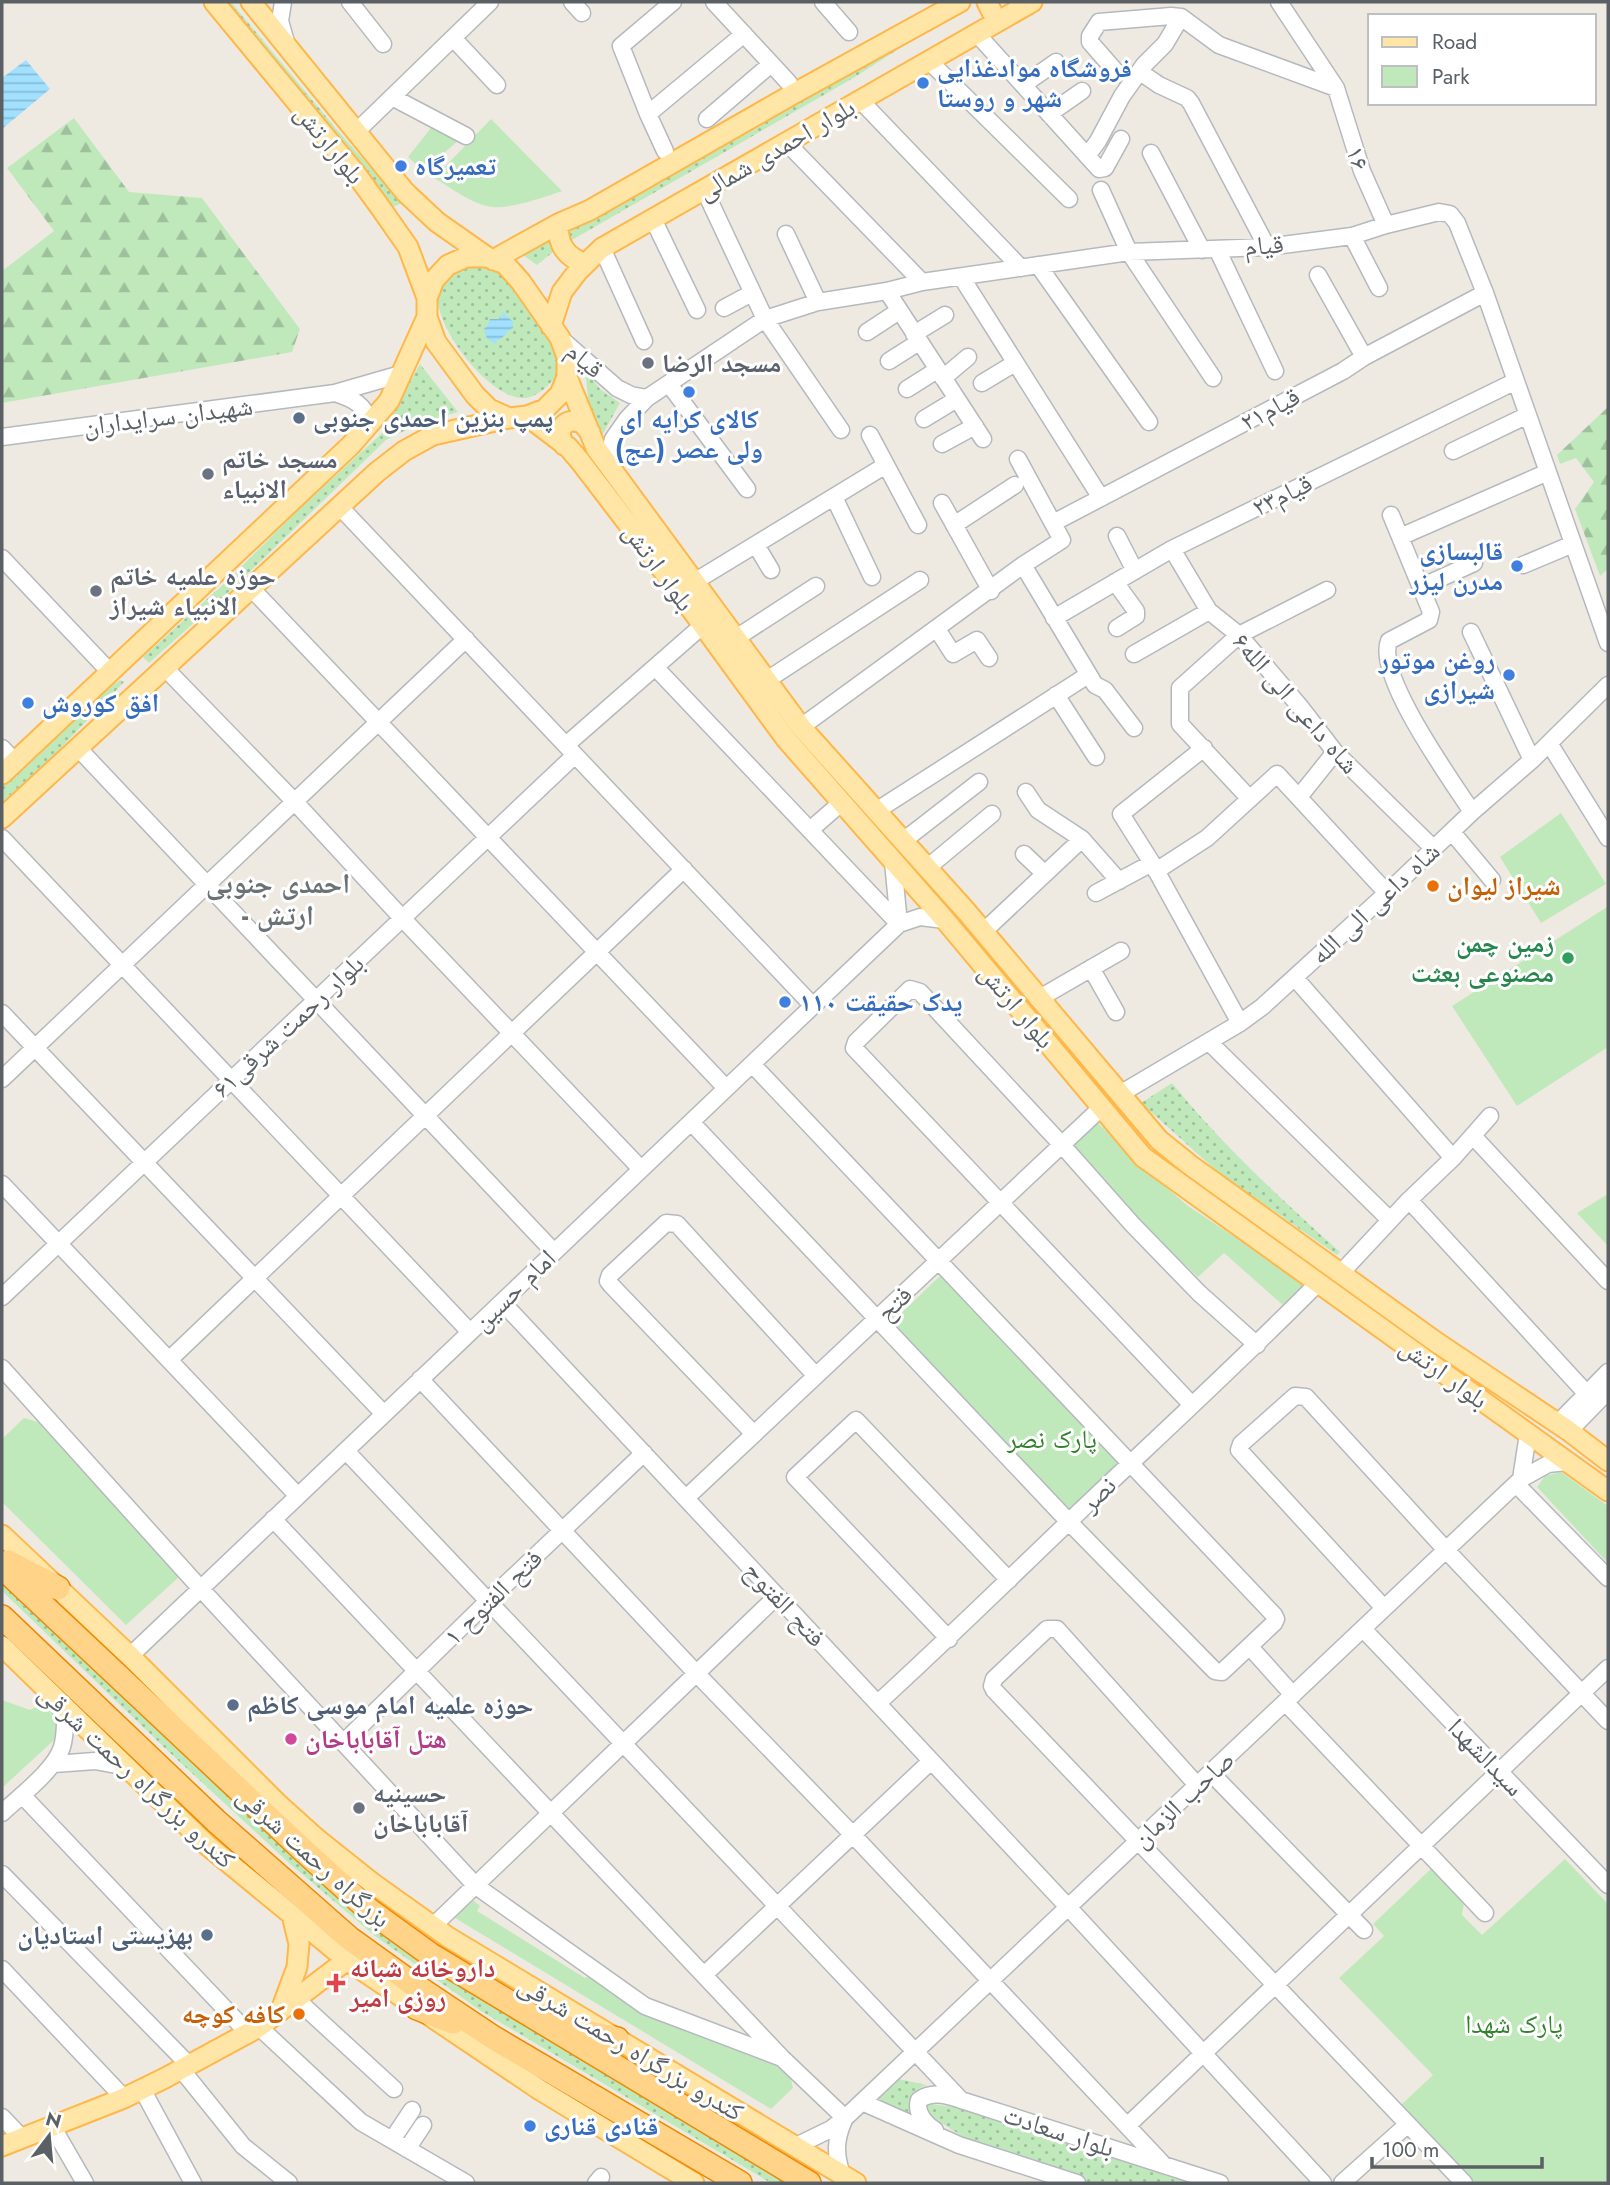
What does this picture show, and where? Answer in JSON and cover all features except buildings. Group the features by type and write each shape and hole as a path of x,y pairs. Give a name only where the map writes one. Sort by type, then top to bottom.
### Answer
{"highway":[{"path":"2,1559 58,1588"},
{"name":"بزرگراه رحمت شرقی","path":"2,1567 369,1910 431,1955 809,2183"},
{"name":"بزرگراه رحمت شرقی","path":"2,1617 216,1821 349,1938 494,2038 740,2183"},
{"path":"277,1803 303,1850"},
{"path":"416,2008 494,2038"},
{"path":"538,2021 617,2039"}],"main road":[{"name":"بلوارارتش","path":"214,2 380,207 408,247 427,307"},
{"path":"2,818 340,506 404,451 433,435 545,409 560,394 567,377 567,357 555,332 522,282 505,264 490,258 438,222 405,192 251,2"},
{"name":"بلوار احمدی شمالی","path":"490,258 601,203 960,2"},
{"path":"986,2 997,22"},
{"name":"بلوار احمدی شمالی","path":"555,332 562,292 602,248 1032,2"},
{"path":"380,207 390,215 401,216 408,206 409,200 405,192"},
{"path":"558,224 558,237 563,250 572,259 585,264"},
{"path":"6,761 116,666 351,445 388,401 427,307 434,280 448,265 466,257 490,258"},
{"path":"427,307 436,342 475,395 489,409 518,417"},
{"name":"بلوار ارتش","path":"567,377 596,448 801,727 983,932 1159,1140 1340,1274 1564,1427 1608,1461"},
{"name":"بلوار ارتش","path":"518,417 564,445 580,461 786,740 945,920 1143,1157 1608,1491"},
{"path":"564,445 560,438 561,429 570,421 582,423 590,432"},
{"path":"116,666 148,683"},
{"path":"2,1535 58,1588"},
{"name":"کندرو بزرگراه رحمت شرقی","path":"58,1588 277,1803 339,1856 432,1927 849,2179"},
{"name":"کندرو بزرگراه رحمت شرقی","path":"2,1646 207,1845 347,1960 540,2090 694,2183"},
{"path":"288,2005 298,1966 299,1944 292,1915"},
{"path":"2,2146 124,2098 254,2030 347,1960"}],"street":[{"path":"283,2 280,22 288,48"},
{"path":"349,2 383,44"},
{"path":"357,131 490,2"},
{"path":"665,151 621,46 673,2"},
{"path":"714,2 789,83"},
{"path":"823,2 849,32"},
{"name":"۱۶","path":"1279,2 1336,88 1362,171 1385,225"},
{"path":"1118,75 1090,40 1096,25 1102,20 1171,16 1181,17 1219,45 1336,88"},
{"path":"1087,156 1122,96 1165,44 1181,17"},
{"path":"648,114 744,34"},
{"path":"977,34 1099,169 1102,170 1121,139"},
{"path":"453,38 496,85"},
{"path":"929,61 1069,199"},
{"path":"1023,85 1056,62"},
{"path":"707,120 771,64"},
{"path":"1140,72 1159,85 1187,98 1191,103 1267,247"},
{"path":"1049,114 1082,91"},
{"path":"392,97 466,136"},
{"path":"860,100 1021,268"},
{"path":"787,143 922,282"},
{"path":"1151,153 1210,249 1275,371"},
{"path":"704,189 765,319 841,430"},
{"path":"1101,190 1129,253 1213,378"},
{"name":"قیام","path":"607,463 613,439 647,398 765,319 818,302 887,291 922,282 1129,253 1267,247 1352,236 1439,212 1450,214 1457,223 1485,293 1608,643"},
{"path":"653,219 697,310"},
{"path":"786,234 818,302"},
{"path":"1352,236 1379,288"},
{"path":"602,248 644,341"},
{"path":"1038,265 1149,422"},
{"path":"1318,275 1364,357"},
{"path":"962,278 1101,498"},
{"path":"887,291 979,433 942,444"},
{"path":"723,308 752,293"},
{"name":"قیام۲۱","path":"1053,523 1343,371 1364,357 1485,293"},
{"path":"867,332 899,311"},
{"path":"889,361 946,315"},
{"name":"قیام","path":"555,332 617,388 631,395 647,398"},
{"path":"907,389 940,374 968,356"},
{"path":"982,383 1015,363"},
{"name":"شهیدان سرایداران","path":"2,437 335,393 401,374"},
{"name":"قیام۲۳","path":"1054,618 1172,549 1516,381"},
{"path":"669,384 747,489"},
{"path":"335,393 352,399 367,412 370,424"},
{"path":"924,419 957,399"},
{"path":"1453,451 1528,415"},
{"path":"870,435 918,525"},
{"path":"801,727 1023,565 1062,540 1018,459"},
{"path":"694,582 886,465"},
{"path":"1401,537 1548,472"},
{"path":"954,525 1015,485"},
{"path":"834,497 872,577"},
{"path":"942,503 990,591"},
{"path":"340,506 813,1006"},
{"path":"1391,515 1431,612 1429,620 1389,641 1387,653 1392,676 1432,752 1472,813"},
{"path":"1117,536 1135,570"},
{"path":"1523,565 1573,544"},
{"path":"755,545 771,570"},
{"name":"شاه داعی الی الله۶","path":"1172,549 1209,611 1239,635 1335,752 1433,848"},
{"path":"2,558 116,666"},
{"path":"1421,587 1474,563"},
{"path":"1023,565 1094,685 1105,690 1134,728"},
{"path":"767,680 920,580"},
{"path":"1115,582 1136,611 1136,616 1117,628"},
{"path":"736,638 816,586"},
{"path":"251,588 726,1088"},
{"path":"1251,799 1180,724 1180,688 1239,635 1327,590"},
{"path":"1134,654 1209,611"},
{"name":"بلوار رحمت شرقی۶۱","path":"2,1297 488,837 570,750 655,667 702,626"},
{"path":"937,629 953,654 977,640 989,658"},
{"path":"1471,632 1532,760"},
{"path":"2,1079 466,639"},
{"path":"655,667 899,924"},
{"path":"165,668 295,801 402,918 641,1169"},
{"path":"876,811 1088,675"},
{"name":"شاه داعی الی الله","path":"1120,1094 1240,1023 1295,978 1433,848 1532,760 1608,685"},
{"path":"1056,695 1096,757"},
{"path":"1549,743 1608,838"},
{"path":"78,748 554,1252"},
{"path":"1204,748 1121,814 1154,867 1240,1023"},
{"path":"1299,797 1335,752"},
{"path":"1096,893 1154,867 1207,838 1277,774 1387,893"},
{"path":"902,841 979,782"},
{"path":"1026,792 1038,810 1082,839 1119,881"},
{"path":"810,830 841,803"},
{"path":"927,868 992,814"},
{"path":"1452,832 1492,880"},
{"path":"2,838 470,1332"},
{"path":"983,932 1082,839"},
{"path":"1024,854 1045,874"},
{"path":"893,862 899,924"},
{"path":"170,1359 684,869"},
{"path":"899,924 920,916 945,920"},
{"name":"امام حسین","path":"130,1656 899,924"},
{"path":"1038,999 1121,951"},
{"path":"1091,968 1116,1012"},
{"path":"1295,978 1453,1158"},
{"path":"1192,1405 854,1048 856,1042 910,989 920,992 1199,1293 1257,1345"},
{"path":"2,1013 384,1414"},
{"path":"1209,1042 1390,1220"},
{"path":"691,1122 1069,1522 1219,1673 1250,1647 1276,1619 940,1260 752,1064"},
{"name":"فتح","path":"686,1498 1102,1108"},
{"path":"1340,1274 1490,1116"},
{"path":"1473,1136 1608,1281"},
{"path":"2,1184 298,1496"},
{"path":"1409,1200 1587,1394"},
{"path":"754,1434 608,1281 610,1275 666,1223 677,1224 816,1376"},
{"name":"نصر","path":"877,1703 948,1639 1257,1345 1318,1283"},
{"name":"فتح الفتوح","path":"502,1302 1323,2183"},
{"path":"2,1368 476,1886 645,2006 782,2058"},
{"path":"1564,1427 1587,1394 1608,1372"},
{"path":"420,1379 1163,2165"},
{"path":"1564,1427 1608,1391"},
{"path":"1384,1608 1239,1450 1241,1444 1295,1396 1307,1397 1446,1550 1608,1721"},
{"path":"948,1639 795,1477 856,1420 1009,1580"},
{"path":"1528,1434 1518,1482 1608,1578"},
{"name":"بلوار سعادت","path":"346,1451 961,2100 1220,2183"},
{"name":"فتح الفتوح ۱","path":"344,1742 644,1453"},
{"name":"صاحب الزمان","path":"845,2118 1518,1482 1548,1464 1567,1462"},
{"path":"273,1519 782,2058 845,2118"},
{"path":"432,1927 777,1596"},
{"path":"1197,1785 1057,1629 1047,1629 994,1679 992,1686 1464,2183"},
{"name":"سیدالشهدا","path":"1363,1629 1608,1885"},
{"path":"1250,1647 1289,1699 1485,1913"},
{"path":"1127,2126 1608,1668"},
{"path":"2,1814 54,1764 65,1737 65,1708"},
{"path":"54,1764 95,1761 127,1767"},
{"path":"704,1975 932,1761"},
{"path":"1210,1773 1364,1930"},
{"path":"22,1794 135,1914 254,2030 361,2122 467,2183"},
{"path":"2,1874 185,2067 243,2146 289,2183"},
{"path":"2,1969 124,2098"},
{"path":"288,2005 394,2089"},
{"path":"142,2089 193,2183"},
{"path":"959,2145 930,2127 920,2115 918,2105 919,2100 931,2094 961,2100"},
{"name":"بلوار سعادت","path":"862,2102 959,2145 1077,2183"},
{"path":"392,2140 412,2110"},
{"path":"2,2117 21,2137"},
{"path":"796,2146 831,2129 845,2118"},
{"path":"845,2118 838,2132 835,2153 849,2179"},
{"path":"1342,2183 1408,2124"},
{"path":"407,2149 423,2125"},
{"path":"52,2126 85,2183"}],"green space":[{"path":"220,2 231,2 402,203 391,208"},
{"path":"964,7 855,77 558,248 537,265 516,250"},
{"path":"74,118 129,192 202,198 300,329 292,352 2,403 2,271 54,231 7,168"},
{"path":"491,119 562,191 518,204 493,207 470,200 434,178"},
{"path":"434,124 458,141 423,171 408,157"},
{"path":"468,262 501,270 554,346 559,358 556,375 547,387 535,395 522,398 492,385 462,354 450,335 437,299 439,285 448,275"},
{"path":"420,364 458,412 422,422 386,440 234,587 149,663 143,657 382,433"},
{"path":"585,370 600,389 620,403 600,439 589,407"},
{"path":"1608,407 1608,569 1600,576 1575,509 1594,482 1576,458 1560,464 1557,455"},
{"path":"120,680 124,682 53,756 2,802 2,785 75,715"},
{"path":"1561,813 1606,884 1541,923 1500,857"},
{"name":"زمین چمن مصنوعی بعثت","path":"1607,907 1608,1047 1517,1106 1452,1006"},
{"path":"1172,1083 1232,1150 1340,1252 1337,1255 1218,1172 1141,1103"},
{"path":"1098,1123 1148,1172 1188,1206 1309,1286 1284,1306 1224,1253 1198,1277 1138,1220 1073,1144"},
{"path":"1608,1194 1608,1246 1577,1213"},
{"name":"پارک نصر","path":"942,1274 1130,1464 1073,1516 890,1324"},
{"path":"24,1418 38,1422 179,1577 126,1625 2,1502 2,1439"},
{"path":"1561,1472 1608,1506 1608,1563 1537,1487 1545,1476"},
{"path":"2,1581 311,1873 371,1923 787,2183 771,2183 481,2011 375,1936 289,1863 168,1751 2,1591"},
{"path":"2,1700 30,1710 40,1705 49,1705 59,1720 58,1736 2,1788"},
{"name":"پارک شهدا","path":"1565,1859 1608,1904 1608,2183 1476,2183 1401,2105 1433,2075 1339,1978 1384,1936 1373,1924 1434,1866 1464,1903 1462,1915 1482,1935"},
{"path":"472,1899 480,1906 477,1911 585,1978 593,1973 636,2007 774,2064 791,2079 793,2088 771,2109 455,1918"},
{"path":"599,2042 617,2047 844,2183 834,2183"},
{"path":"899,2079 927,2085 911,2097 909,2105 917,2117 877,2105 876,2101"},
{"path":"930,2104 980,2110 1204,2183 1091,2183 970,2141 924,2112 923,2106"}],"water":[{"path":"26,60 50,89 2,129 2,78"},
{"path":"503,312 513,322 513,328 497,340 496,344 487,339 484,328 490,319 499,319"}],"place":[{"name":"فروشگاه موادغذایی شهر و روستا","path":"923,83"},
{"name":"تعمیرگاه","path":"401,166"},
{"name":"مسجد الرضا","path":"648,363"},
{"name":"کالای کرایه ای ولی عصر (عج)","path":"689,392"},
{"name":"پمپ بنزین احمدى جنوبى","path":"299,418"},
{"name":"مسجد خاتم الانبیاء","path":"208,474"},
{"name":"قالبسازی مدرن لیزر","path":"1517,566"},
{"name":"حوزه علمیه خاتم الانبیاء شیراز","path":"96,591"},
{"name":"روغن موتور شیرازی","path":"1509,675"},
{"name":"افق کوروش","path":"28,703"},
{"name":"شیراز لیوان","path":"1433,886"},
{"name":"زمین چمن مصنوعی بعثت","path":"1568,958"},
{"name":"یدک حقیقت ۱۱۰","path":"785,1002"},
{"name":"حوزه علمیه امام موسی کاظم","path":"233,1705"},
{"name":"هتل آقاباباخان","path":"291,1739"},
{"name":"حسینیه آقاباباخان","path":"359,1808"},
{"name":"بهزیستی استادیان","path":"207,1935"},
{"name":"داروخانه شبانه روزی امیر","path":"336,1983"},
{"name":"کافه کوچه","path":"299,2014"},
{"name":"قنادی قناری","path":"530,2126"}],"district":[{"name":"احمدی جنوبی - ارتش","path":"278,899"}]}
